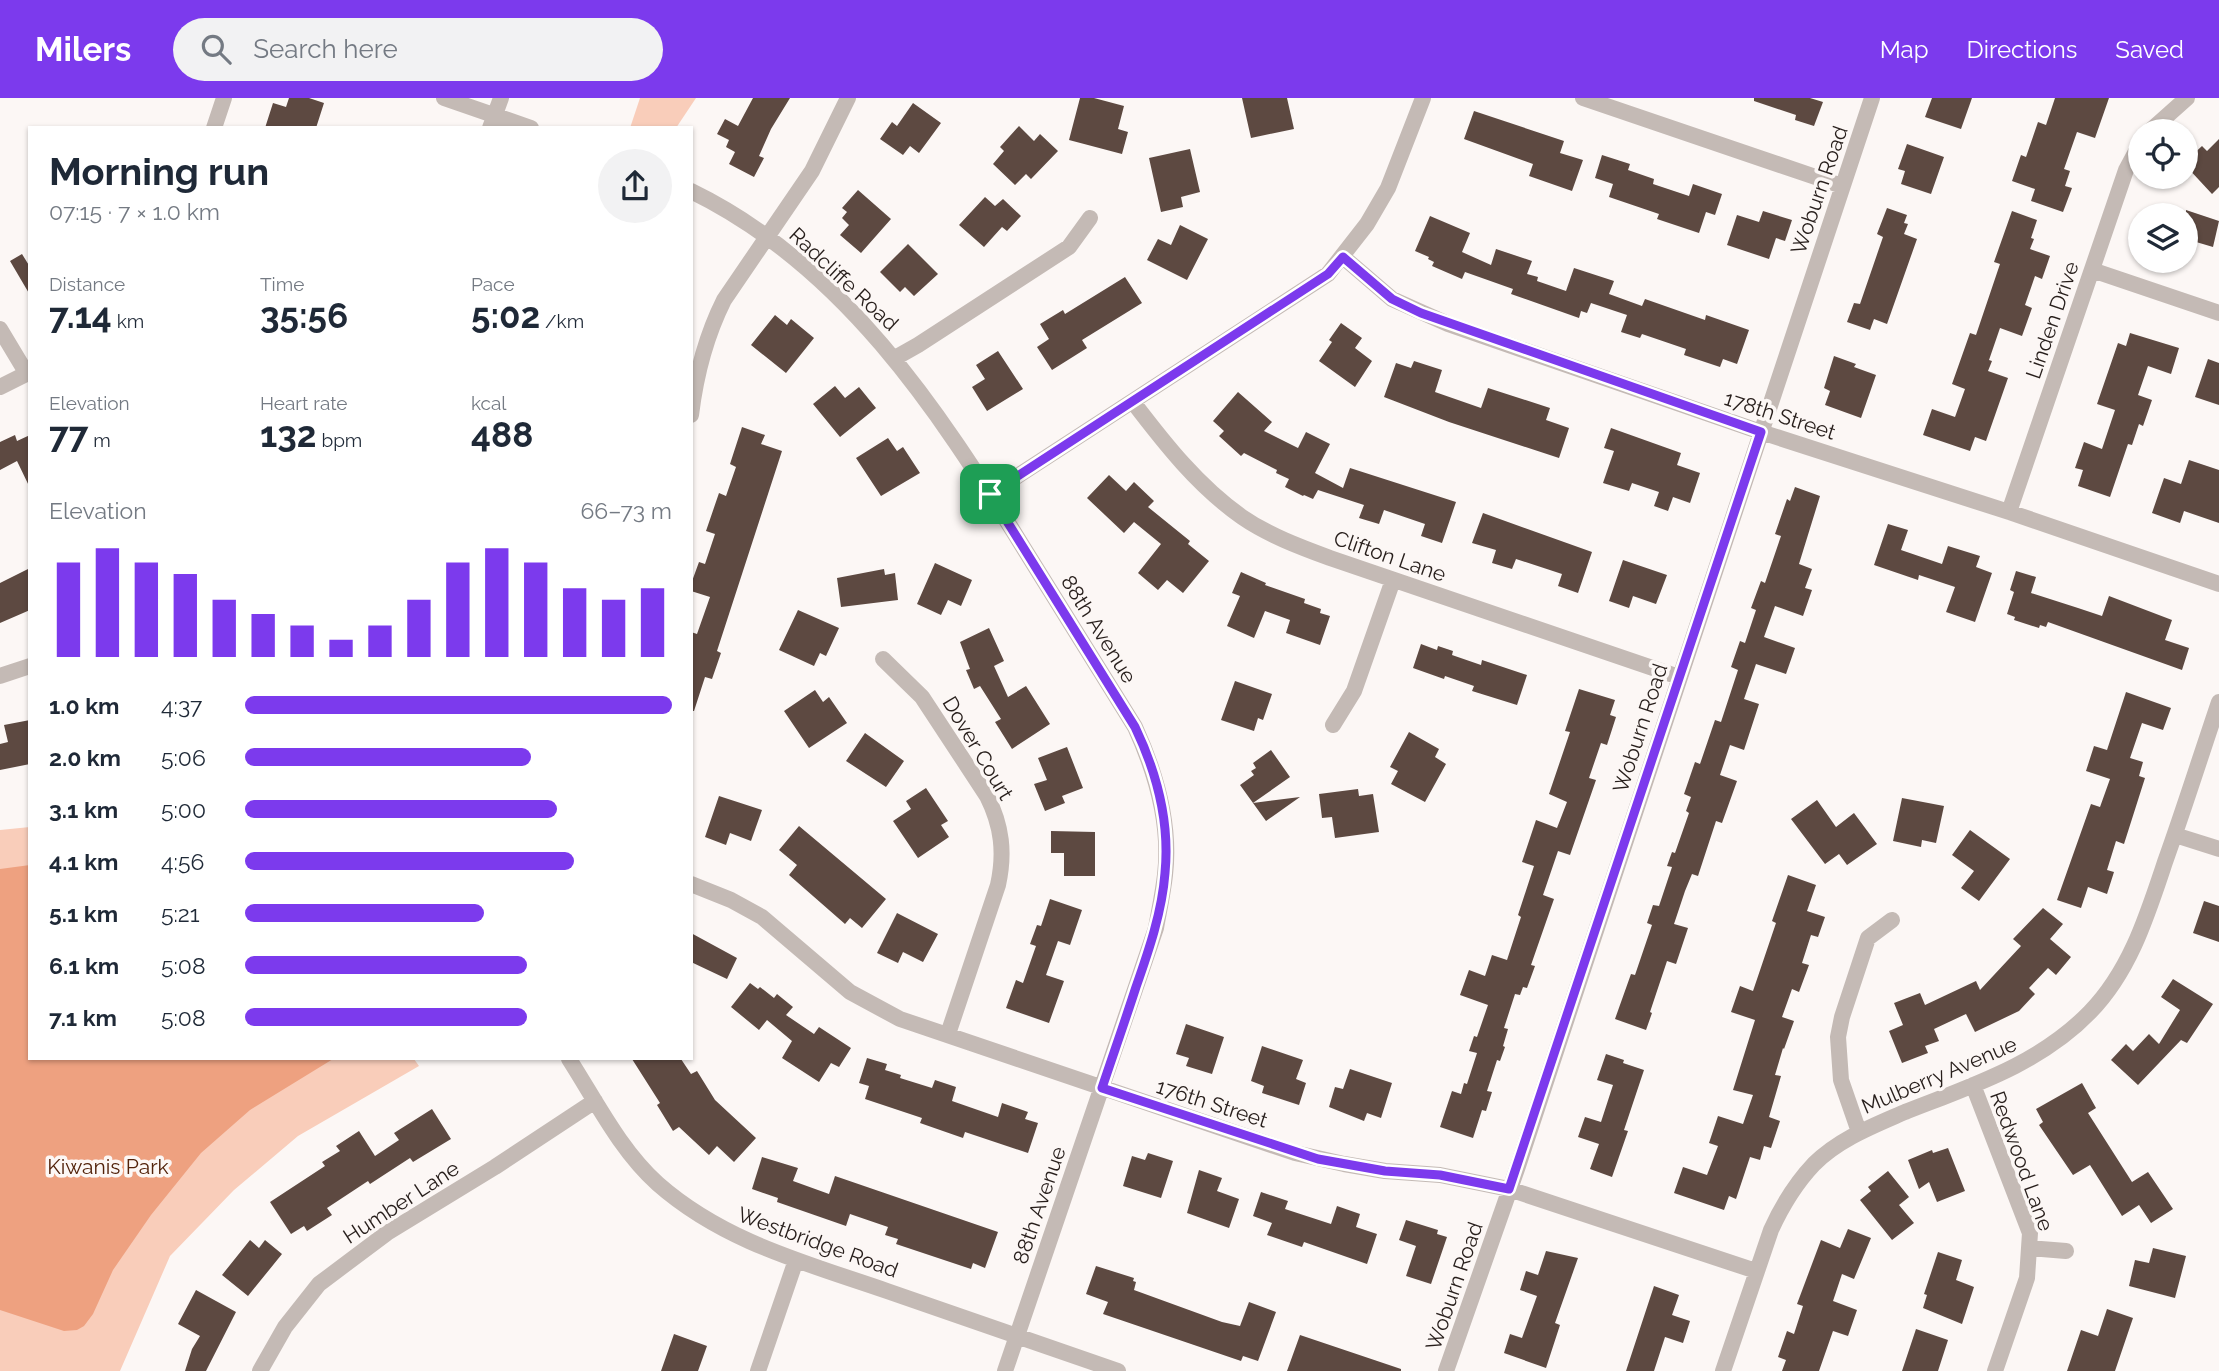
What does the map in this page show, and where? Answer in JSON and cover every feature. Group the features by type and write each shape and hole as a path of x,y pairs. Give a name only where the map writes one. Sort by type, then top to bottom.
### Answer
{"street":[{"path":"215,126 224,98"},
{"path":"443,98 493,122 518,126"},
{"path":"493,122 500,98"},
{"path":"693,401 708,333 724,300 812,172 848,98"},
{"path":"990,494 1328,274 1367,224 1388,188 1423,98"},
{"path":"1583,98 1842,186"},
{"name":"Woburn Road","path":"1446,1371 1872,98"},
{"path":"2163,119 2187,98"},
{"name":"Linden Drive","path":"2009,512 2128,166"},
{"name":"Radcliffe Road","path":"693,192 768,236 825,284 862,320 895,358 990,494"},
{"path":"895,358 1069,247 1090,218"},
{"name":"178th Street","path":"1343,257 1392,299 1421,313 1761,432 2219,583"},
{"path":"2092,270 2219,313"},
{"path":"0,328 28,373 0,387"},
{"name":"Clifton Lane","path":"1133,402 1196,478 1242,517 1301,548 1679,677"},
{"name":"88th Avenue","path":"990,494 1135,727 1159,790 1165,834 1166,873 1156,929 1004,1371"},
{"path":"1333,725 1354,691 1393,580"},
{"name":"Dover Court","path":"883,659 922,697 986,796 1001,836 1002,861 998,885 948,1034"},
{"path":"0,676 28,667"},
{"name":"Mulberry Avenue","path":"1723,1371 1770,1230 1814,1164 1859,1132 2036,1056 2089,1013 2110,989 2137,940 2219,702"},
{"path":"2175,835 2219,849"},
{"name":"176th Street","path":"693,885 731,900 762,917 830,976 875,1007 900,1019 1318,1159 1385,1171 1440,1175 1509,1189 1756,1271"},
{"path":"1859,1132 1841,1080 1839,1037 1842,1017 1868,937 1892,920"},
{"name":"Westbridge Road","path":"570,1060 633,1157 683,1204 729,1233 796,1260 1118,1371"},
{"name":"Redwood Lane","path":"1972,1085 2030,1233 2028,1278 1995,1371"},
{"name":"Humber Lane","path":"260,1371 285,1327 319,1284 387,1233 596,1101"},
{"path":"2030,1248 2066,1251"},
{"path":"758,1371 796,1260"}],"green space":[{"path":"640,98 696,98 677,126 631,126"},
{"name":"Kiwanis Park","path":"28,827 28,1060 415,1060 419,1066 298,1136 234,1190 170,1256 120,1371 0,1371 0,830"}],"shaded area":[{"name":"Kiwanis Park","path":"28,865 28,1060 331,1060 250,1110 201,1153 151,1215 113,1270 93,1314 84,1326 77,1330 64,1331 0,1310 0,869"}],"building":[{"path":"289,98 309,98 324,103 317,126 266,126 273,103 286,107"},
{"path":"753,98 790,98 771,129 759,156 764,158 754,177 729,164 735,152 726,147 729,140 717,134 725,119 738,126"},
{"path":"1080,98 1094,98 1124,106 1118,129 1128,132 1122,154 1069,140"},
{"path":"1242,98 1287,98 1294,129 1251,138"},
{"path":"1754,98 1810,98 1823,102 1814,126 1795,120 1796,115 1754,101"},
{"path":"1932,98 1972,98 1961,129 1925,117"},
{"path":"2055,98 2109,98 2095,138 2077,132 2064,169 2070,171 2065,186 2072,188 2063,212 2031,201 2035,189 2012,181 2021,155 2026,157 2038,122 2046,125"},
{"path":"913,103 941,123 919,153 910,146 903,155 880,139 892,122 897,126"},
{"path":"1474,111 1564,141 1560,153 1583,160 1572,191 1529,176 1533,164 1464,139"},
{"path":"1019,126 1034,141 1040,134 1058,151 1031,179 1026,174 1015,185 993,164 1004,151 1000,147"},
{"path":"2219,139 2219,187 2212,194 2198,179 2198,150 2202,146 2207,151"},
{"path":"1907,144 1944,157 1931,194 1901,184 1905,171 1898,169"},
{"path":"1190,149 1200,192 1181,197 1183,207 1161,212 1149,158"},
{"path":"1602,155 1630,164 1628,170 1654,179 1653,184 1689,196 1693,184 1722,194 1715,215 1706,212 1699,233 1657,219 1659,214 1609,197 1613,184 1595,178"},
{"path":"858,190 891,219 861,253 840,235 849,225 842,218 847,212 842,208"},
{"path":"985,197 995,206 1003,199 1021,216 1007,231 1002,227 984,247 959,225"},
{"path":"1887,208 1907,215 1904,223 1908,224 1904,234 1917,239 1887,324 1874,319 1870,330 1847,322 1854,303 1860,304 1883,237 1877,234"},
{"path":"1763,211 1792,220 1785,241 1776,238 1769,259 1727,245 1737,215 1759,222"},
{"path":"2012,211 2037,220 2030,249 2050,256 2042,279 2035,276 2025,305 2032,308 2022,336 2000,328 1988,371 2008,378 1986,441 1975,437 1970,451 1923,435 1932,409 1955,417 1965,389 1952,384 1970,333 1976,335 2000,264 1994,262"},
{"path":"2198,214 2219,221 2213,247 2198,243"},
{"path":"1430,216 1470,233 1462,252 1491,265 1496,249 1532,261 1527,274 1538,277 1537,281 1566,291 1574,268 1614,281 1609,294 1642,306 1645,299 1705,320 1706,315 1749,330 1737,364 1723,359 1720,367 1684,355 1686,349 1642,334 1640,338 1621,332 1627,315 1591,303 1587,313 1581,311 1579,318 1511,294 1513,289 1465,272 1462,279 1432,266 1434,262 1428,259 1429,257 1415,251"},
{"path":"1180,225 1208,239 1187,280 1147,260 1158,239 1171,245"},
{"path":"908,244 938,274 914,296 905,287 900,292 880,272"},
{"path":"22,254 28,264 28,292 10,261"},
{"path":"1125,277 1142,303 1082,340 1087,348 1052,370 1037,347 1049,339 1040,324 1063,310 1065,314"},
{"path":"775,315 787,325 791,319 814,338 786,373 751,345"},
{"path":"1341,323 1362,338 1355,348 1372,361 1355,387 1319,361"},
{"path":"2130,333 2179,348 2171,374 2148,366 2138,395 2152,400 2143,426 2139,424 2132,445 2128,444 2110,497 2078,486 2083,470 2075,468 2084,442 2102,449 2115,410 2097,404 2118,343 2126,346"},
{"path":"998,351 1023,389 987,411 972,387 985,379 976,365"},
{"path":"1834,356 1876,375 1861,418 1825,405 1830,391 1824,388"},
{"path":"2208,359 2219,363 2219,405 2195,397"},
{"path":"1414,361 1442,370 1435,392 1481,408 1488,388 1550,408 1546,420 1569,428 1559,458 1449,422 1384,397 1396,363 1411,368"},
{"path":"835,386 845,398 859,387 876,408 840,437 813,404"},
{"path":"1238,392 1272,422 1264,431 1298,448 1306,432 1330,444 1315,473 1343,488 1350,468 1456,502 1442,543 1421,536 1425,524 1384,510 1379,524 1359,518 1364,505 1318,490 1313,499 1303,496 1285,487 1289,479 1276,473 1277,470 1244,453 1241,456 1219,436 1224,431 1213,421"},
{"path":"742,427 765,435 761,444 782,451 717,651 721,653 712,679 705,677 693,711 693,633 697,634 710,597 693,592 693,578 699,562 705,564 715,534 706,531 719,493 726,496 736,467 730,464"},
{"path":"1611,428 1681,453 1677,465 1700,473 1690,503 1673,497 1668,511 1654,506 1659,492 1632,483 1629,491 1603,483 1614,451 1604,448"},
{"path":"15,435 17,441 28,436 28,484 17,461 0,470 0,442"},
{"path":"888,438 897,451 903,447 920,473 881,496 856,458"},
{"path":"2189,460 2219,470 2219,523 2184,511 2180,523 2152,513 2164,478 2181,484"},
{"path":"1109,475 1126,491 1134,482 1154,501 1148,507 1190,541 1188,544 1209,561 1183,593 1167,580 1158,590 1138,573 1161,544 1134,522 1124,533 1087,498"},
{"path":"1795,487 1820,496 1799,564 1812,569 1805,588 1812,590 1803,616 1775,606 1764,637 1795,648 1786,674 1756,664 1744,699 1759,704 1744,750 1730,745 1720,775 1737,781 1722,823 1716,821 1698,876 1692,874 1685,891 1674,924 1688,928 1676,964 1667,961 1646,1030 1615,1019 1631,974 1635,975 1652,925 1647,923 1653,905 1659,906 1672,867 1667,866 1672,852 1675,853 1689,813 1686,811 1691,797 1684,794 1695,762 1700,764 1715,720 1721,722 1738,670 1731,667 1740,641 1745,643 1756,610 1751,608 1761,581 1765,583 1781,536 1775,534 1787,499 1790,501"},
{"path":"1483,513 1592,552 1578,593 1558,586 1562,574 1516,559 1512,569 1492,563 1496,550 1472,543"},
{"path":"1888,524 1908,530 1901,550 1942,564 1948,546 1980,556 1976,567 1992,573 1975,622 1946,612 1955,587 1919,575 1918,580 1874,565"},
{"path":"1623,560 1667,575 1656,604 1633,596 1629,608 1609,601"},
{"path":"935,563 972,580 961,606 948,600 941,615 917,604"},
{"path":"28,569 28,611 0,623 0,583"},
{"path":"884,569 885,575 895,573 898,600 841,607 837,578"},
{"path":"2016,571 2036,577 2031,593 2102,616 2109,596 2172,620 2165,640 2189,648 2182,670 2048,622 2046,627 2040,625 2039,628 2014,620 2015,617 2007,614 2014,592 2010,590"},
{"path":"1241,572 1266,583 1265,585 1305,599 1304,603 1321,609 1320,613 1330,616 1320,645 1286,633 1290,620 1265,611 1254,638 1227,626 1240,596 1232,593"},
{"path":"798,610 839,628 826,656 820,653 814,666 779,650"},
{"path":"989,628 1004,661 994,666 1008,697 1026,686 1050,724 1012,749 995,722 1001,719 980,686 974,689 966,670 970,669 960,642"},
{"path":"1421,644 1437,650 1438,646 1453,651 1452,655 1481,665 1482,660 1527,675 1517,705 1472,691 1474,686 1413,668"},
{"path":"1235,681 1272,694 1263,720 1258,718 1254,731 1221,720"},
{"path":"1579,689 1615,700 1610,715 1616,717 1607,745 1601,743 1589,778 1596,780 1570,855 1558,851 1543,895 1554,899 1531,965 1535,966 1527,988 1523,987 1520,995 1515,994 1504,1028 1508,1029 1503,1046 1505,1047 1500,1061 1497,1060 1487,1091 1492,1092 1486,1111 1482,1110 1473,1138 1440,1127 1452,1091 1461,1094 1464,1083 1467,1084 1477,1053 1469,1051 1488,1005 1460,995 1469,970 1485,976 1492,955 1507,960 1534,866 1522,862 1536,820 1557,828 1567,802 1549,794 1570,732 1565,731"},
{"path":"815,690 823,702 829,697 847,723 809,748 784,711"},
{"path":"2126,692 2171,708 2163,730 2142,723 2130,758 2143,762 2139,776 2145,778 2124,844 2116,841 2107,870 2114,872 2107,894 2088,887 2081,908 2057,900 2091,804 2100,807 2110,779 2086,771 2094,746 2107,750"},
{"path":"28,720 28,764 0,770 0,744 8,742 4,725"},
{"path":"1409,732 1439,749 1435,757 1446,764 1425,802 1391,784 1398,771 1390,767"},
{"path":"865,733 904,761 886,787 846,761"},
{"path":"1067,747 1083,788 1062,796 1065,803 1045,811 1034,784 1047,780 1038,758"},
{"path":"1271,750 1290,777 1253,803 1240,785 1254,775 1251,771 1256,768 1253,763"},
{"path":"926,788 948,821 941,825 949,837 918,858 893,821 911,809 906,801"},
{"path":"1358,789 1359,796 1373,794 1379,832 1335,838 1332,817 1322,818 1319,794"},
{"path":"719,796 762,810 751,841 730,833 726,845 705,837"},
{"path":"1300,797 1266,821 1253,803"},
{"path":"1902,798 1944,806 1936,843 1922,840 1921,847 1893,841"},
{"path":"1817,800 1836,827 1854,813 1877,844 1847,865 1839,854 1825,864 1791,819"},
{"path":"799,826 886,899 862,928 850,918 845,924 789,875 797,865 779,850"},
{"path":"1970,830 2010,859 1979,901 1961,888 1974,871 1952,855"},
{"path":"1051,831 1095,832 1095,876 1064,876 1064,853 1051,853"},
{"path":"1788,875 1816,885 1807,911 1825,917 1818,937 1811,935 1802,963 1809,965 1799,992 1792,989 1782,1017 1794,1021 1775,1075 1781,1076 1769,1117 1780,1121 1771,1148 1764,1146 1760,1160 1750,1157 1736,1199 1729,1196 1724,1210 1674,1193 1683,1167 1707,1175 1718,1146 1709,1143 1718,1116 1743,1124 1753,1095 1733,1090 1755,1020 1731,1012 1740,986 1753,991 1776,923 1772,921"},
{"path":"1050,899 1082,910 1070,945 1058,941 1046,975 1064,981 1049,1023 1006,1008 1016,980 1023,983 1036,946 1030,944 1037,925 1041,926"},
{"path":"2204,901 2219,906 2219,942 2193,933"},
{"path":"2043,908 2063,924 2050,939 2071,957 2056,975 2048,968 2029,988 2035,994 2019,1011 1975,1032 1966,1014 1934,1029 1939,1041 1925,1046 1928,1053 1902,1063 1889,1031 1903,1025 1894,1003 1920,993 1925,1005 1976,981 1980,990 2021,946 2013,939"},
{"path":"897,913 938,934 923,962 903,952 898,963 877,953"},
{"path":"693,934 737,958 727,979 693,963"},
{"path":"2173,979 2213,1004 2187,1043 2181,1040 2138,1085 2111,1060 2126,1044 2133,1051 2149,1034 2159,1044 2180,1010 2161,997"},
{"path":"750,983 774,998 777,994 793,1007 786,1015 814,1034 819,1027 851,1048 839,1067 831,1063 819,1082 782,1058 792,1041 767,1020 759,1030 731,1007"},
{"path":"1186,1024 1224,1037 1212,1074 1186,1066 1189,1058 1176,1054"},
{"path":"1262,1046 1303,1060 1296,1079 1306,1083 1299,1105 1262,1093 1264,1086 1251,1081"},
{"path":"1606,1054 1644,1070 1624,1130 1628,1131 1612,1177 1590,1169 1599,1144 1578,1137 1585,1117 1601,1122 1613,1085 1597,1080"},
{"path":"867,1058 887,1064 885,1070 901,1075 900,1078 932,1088 935,1080 956,1087 952,1101 998,1117 1002,1103 1028,1112 1025,1119 1038,1123 1028,1153 965,1132 963,1138 920,1123 922,1118 865,1099 869,1086 859,1083"},
{"path":"633,1060 682,1060 691,1074 697,1071 715,1100 756,1138 734,1162 717,1146 709,1155 679,1127 673,1131 657,1105 660,1103"},
{"path":"1350,1069 1392,1083 1381,1118 1367,1113 1364,1121 1329,1107 1335,1087 1343,1089"},
{"path":"2082,1083 2096,1108 2088,1113 2132,1182 2148,1172 2173,1209 2151,1223 2139,1205 2122,1216 2090,1165 2073,1175 2039,1125 2043,1122 2036,1109"},
{"path":"432,1109 451,1139 413,1162 410,1158 370,1184 368,1181 327,1208 332,1215 307,1231 304,1226 291,1234 270,1202 325,1166 322,1162 340,1151 336,1146 359,1131 375,1156 399,1140 394,1133"},
{"path":"1948,1148 1965,1191 1937,1202 1929,1182 1919,1189 1908,1160 1932,1150 1933,1153"},
{"path":"1148,1153 1173,1161 1161,1198 1123,1186 1132,1156 1145,1160"},
{"path":"762,1157 798,1168 793,1181 829,1194 835,1176 998,1232 985,1268 973,1263 971,1269 896,1244 898,1239 885,1235 888,1227 850,1214 846,1226 777,1202 778,1198 752,1189"},
{"path":"1199,1170 1222,1178 1217,1191 1239,1199 1229,1228 1187,1213"},
{"path":"1888,1171 1909,1197 1899,1205 1914,1223 1892,1240 1860,1200 1871,1191 1868,1187"},
{"path":"1261,1192 1288,1201 1285,1209 1331,1224 1337,1206 1360,1214 1356,1227 1377,1234 1367,1264 1304,1242 1302,1247 1267,1235 1272,1223 1253,1216"},
{"path":"1406,1220 1438,1230 1437,1234 1447,1237 1431,1284 1406,1276 1416,1246 1399,1240"},
{"path":"1848,1229 1871,1238 1854,1279 1842,1274 1833,1301 1857,1310 1848,1336 1833,1331 1819,1371 1782,1371 1786,1360 1778,1357 1787,1331 1794,1334 1803,1306 1797,1304 1821,1240 1840,1248"},
{"path":"250,1240 259,1248 265,1240 282,1254 248,1296 222,1275"},
{"path":"2153,1248 2186,1256 2175,1298 2129,1286 2135,1260 2149,1263"},
{"path":"1546,1251 1578,1258 1555,1323 1560,1325 1546,1368 1504,1353 1510,1334 1522,1338 1537,1296 1520,1290 1526,1271 1538,1275"},
{"path":"1938,1252 1962,1260 1956,1280 1974,1287 1962,1324 1923,1308 1927,1295 1924,1294"},
{"path":"1096,1266 1134,1278 1134,1290 1222,1322 1240,1326 1249,1302 1276,1312 1258,1361 1243,1356 1241,1361 1103,1314 1108,1302 1086,1294"},
{"path":"1654,1286 1679,1295 1672,1315 1690,1321 1683,1343 1665,1337 1654,1371 1626,1371"},
{"path":"196,1290 236,1312 206,1371 185,1371 192,1349 200,1336 178,1324"},
{"path":"2107,1309 2133,1318 2115,1371 2067,1371 2081,1330 2098,1336"},
{"path":"1916,1329 1948,1340 1938,1371 1902,1371"},
{"path":"674,1334 707,1346 698,1371 661,1371"},
{"path":"1300,1335 1401,1369 1401,1371 1287,1371"}],"route":[{"path":"1343,257 1392,299 1421,313 1761,432 1509,1189 1440,1175 1385,1171 1318,1159 1102,1088 1156,929 1166,873 1165,834 1159,790 1135,727 990,494 1328,274 1343,257"}]}
